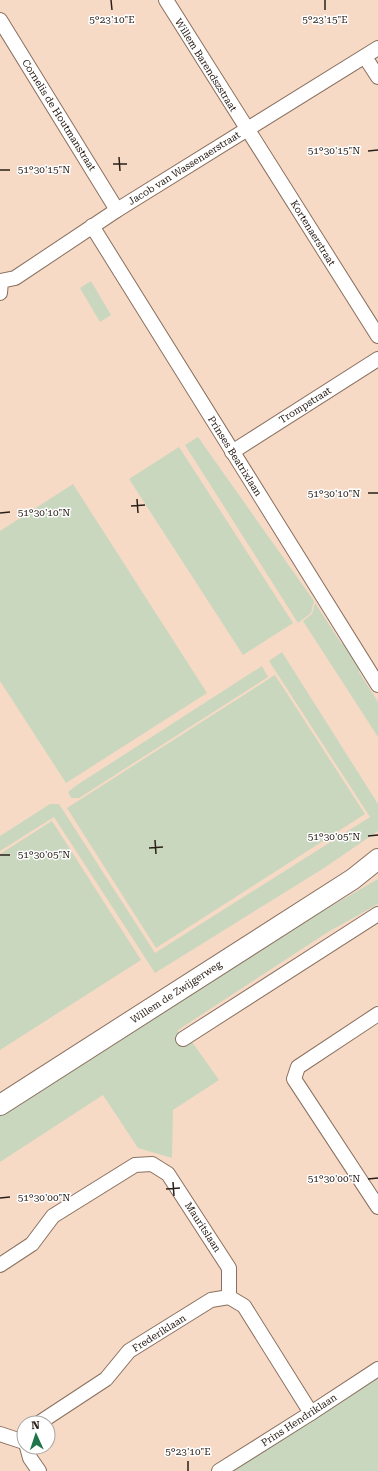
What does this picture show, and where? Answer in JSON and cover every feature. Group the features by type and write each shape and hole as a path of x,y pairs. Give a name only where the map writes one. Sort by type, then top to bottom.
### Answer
{"main road":[{"name":"Willem de Zwijgerweg","path":"353,880 378,859"},
{"name":"Willem de Zwijgerweg","path":"0,1105 353,880 378,868"}],"street":[{"name":"Willem Barendszstraat","path":"166,0 247,129"},
{"name":"Cornelis de Houtmanstraat","path":"0,20 117,210"},
{"name":"Jacob van Wassenaerstraat","path":"0,285 15,278 117,210 378,48"},
{"path":"365,57 378,77"},
{"name":"Kortenaerstraat","path":"247,129 378,336"},
{"name":"Prinses Beatrixlaan","path":"92,226 378,685"},
{"name":"Trompstraat","path":"232,452 378,359"},
{"path":"182,1039 378,914"},
{"path":"378,1014 298,1067 294,1079 378,1205"},
{"name":"Mauritslaan","path":"0,1265 32,1244 53,1216 135,1165 152,1164 168,1174 229,1268 229,1297"},
{"path":"229,1297 244,1306 311,1413"},
{"name":"Frederiklaan","path":"51,1415 106,1379 130,1351 212,1300 229,1297"},
{"name":"Prins Hendriklaan","path":"219,1471 378,1369"},
{"path":"0,1434 16,1439"},
{"path":"29,1455 39,1471"}],"green space":[{"path":"91,281 111,315 100,322 80,288"},
{"path":"198,437 314,601 311,613 298,623 185,445"},
{"path":"179,447 293,623 243,655 129,479"},
{"path":"73,484 207,693 66,783 0,681 0,531"},
{"path":"315,603 341,643 347,645 360,665 359,672 378,702 378,737 303,621 312,614"},
{"path":"282,652 378,804 378,831 324,868 155,973 54,817 0,851 0,836 50,804 59,804 155,953 370,817 269,661"},
{"path":"262,666 268,677 79,798 71,798 68,792 77,785"},
{"path":"275,675 365,814 156,948 67,808"},
{"path":"52,821 141,960 0,1050 0,854"},
{"path":"378,879 378,904 328,932 178,1030 182,1043 190,1039 219,1080 173,1110 172,1158 138,1148 103,1095 0,1162 0,1115 187,994"},
{"path":"378,1376 378,1471 230,1471"}]}
